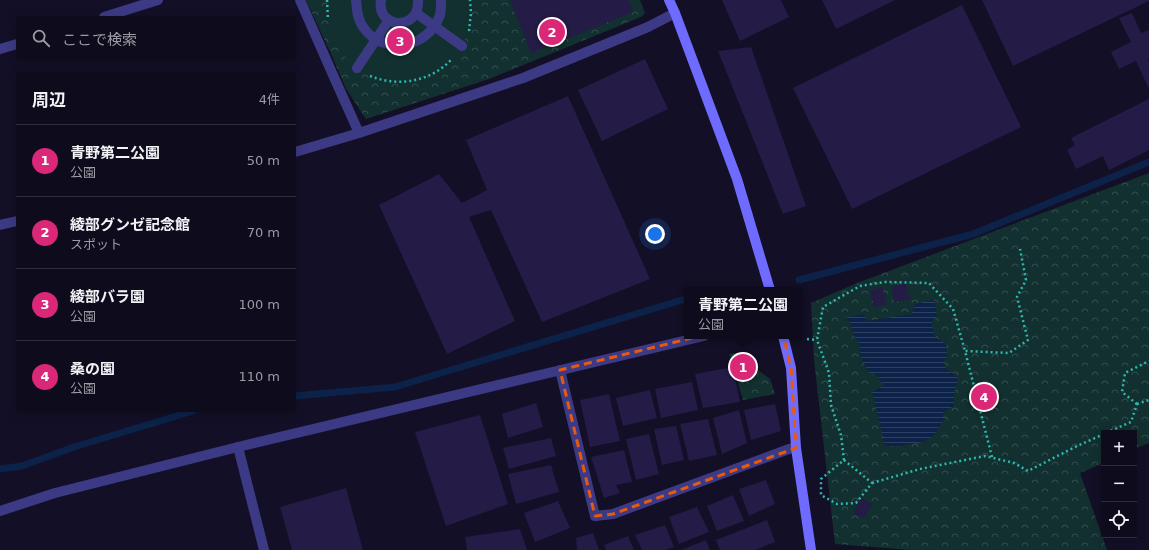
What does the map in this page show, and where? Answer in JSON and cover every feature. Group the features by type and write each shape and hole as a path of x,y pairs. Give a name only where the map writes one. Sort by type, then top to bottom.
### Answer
{"street":[{"path":"107,16 158,0"},
{"path":"300,0 359,133"},
{"path":"356,0 357,14 362,26 372,37 384,43 398,46 412,44 424,38 435,26 440,15 442,0"},
{"path":"381,0 381,10 388,20 394,23 401,23 412,18 416,13 418,0"},
{"path":"669,0 737,179 769,287"},
{"path":"416,13 462,46"},
{"path":"296,152 359,133 523,78 648,27 675,13"},
{"path":"357,68 388,20"},
{"path":"0,49 16,44"},
{"path":"0,225 16,221"},
{"path":"0,511 55,493 238,447 691,339"},
{"path":"784,339 791,368 796,448 811,550"},
{"path":"560,370 595,516 613,514 796,448"},
{"path":"238,447 264,550"}],"path":[{"path":"327,0 328,23"},
{"path":"357,68 366,74 390,82 410,82 432,74 454,59 467,37 470,26 470,0"},
{"path":"965,352 1009,353 1028,340 1017,297 1026,280 1020,249"},
{"path":"872,483 844,460 841,435 832,405 829,374 817,340 823,307 860,286 884,282 929,283 953,309 992,457"},
{"path":"807,339 817,340"},
{"path":"1137,404 1122,392 1125,373 1149,361"},
{"path":"1137,404 1149,400"},
{"path":"1112,430 1131,422 1137,404"},
{"path":"844,460 821,479 821,495 837,504 856,502 872,483 920,469 985,456 1014,463 1028,471 1101,435"}],"highlighted area":[{"path":"779,317 791,368 796,448 613,514 595,516 560,370"}],"green space":[{"path":"306,0 640,0 645,13 641,17 489,79 366,119 346,89"},
{"path":"328,0 470,0 472,19 463,44 449,62 430,75 410,81 388,81 368,75 349,61 335,41 331,31 327,16"},
{"path":"1149,173 1149,443 1137,448 1137,430 1101,430 1101,464 1080,473 1101,533 1101,538 1103,538 1107,550 911,550 835,544 814,360 811,303 857,283"},
{"path":"736,353 770,379 775,394 743,400 729,354"}],"water":[{"path":"934,300 937,315 931,323 936,338 946,344 947,357 943,362 946,369 958,377 954,395 954,406 943,412 943,421 933,436 923,442 899,446 885,446 872,391 884,386 877,375 869,373 861,358 860,345 854,336 850,322 845,318 864,314 867,321 912,314 915,304"}],"building":[{"path":"510,0 629,0 633,12 531,53"},
{"path":"722,0 781,0 789,17 740,41"},
{"path":"822,0 895,0 836,29"},
{"path":"982,0 1149,0 1149,1 1013,66"},
{"path":"962,5 1021,127 852,209 793,88"},
{"path":"1132,13 1141,33 1149,30 1149,89 1136,61 1119,69 1111,52 1131,42 1119,18"},
{"path":"751,47 806,206 783,214 718,51"},
{"path":"645,59 668,109 602,141 578,90"},
{"path":"568,96 650,279 542,322 491,210 469,217 515,321 447,354 379,205 439,174 462,203 487,190 466,140"},
{"path":"1149,99 1149,150 1109,170 1103,156 1076,169 1067,150 1075,145 1071,138"},
{"path":"906,283 910,299 894,302 892,287"},
{"path":"882,287 887,304 874,307 870,291"},
{"path":"733,367 740,402 703,408 695,374"},
{"path":"692,382 698,410 661,418 655,389"},
{"path":"650,390 657,418 623,426 616,398"},
{"path":"609,394 620,441 590,447 580,400"},
{"path":"536,403 543,427 508,438 502,414"},
{"path":"775,404 781,431 751,440 744,410"},
{"path":"739,410 747,443 722,454 713,418"},
{"path":"480,415 508,504 446,526 415,432"},
{"path":"708,419 717,455 689,461 680,424"},
{"path":"676,426 684,460 662,465 654,429"},
{"path":"649,434 659,474 636,480 626,439"},
{"path":"551,438 556,456 509,469 503,448"},
{"path":"624,450 632,482 616,485 620,493 604,498 591,457"},
{"path":"551,465 559,492 516,504 508,474"},
{"path":"766,480 775,504 749,516 739,489"},
{"path":"346,488 363,550 292,550 280,507"},
{"path":"733,495 744,521 717,531 707,506"},
{"path":"861,498 872,504 864,518 853,513"},
{"path":"558,501 570,528 535,542 524,513"},
{"path":"697,507 709,532 679,544 669,517"},
{"path":"767,520 775,542 755,550 720,550 716,540"},
{"path":"665,525 674,547 666,550 642,550 635,535"},
{"path":"520,529 527,550 467,550 465,537"},
{"path":"593,533 599,550 577,550 576,538"},
{"path":"628,536 634,550 606,550 604,545"},
{"path":"706,540 710,550 681,550"}],"waterway":[{"path":"799,280 973,234 1149,162"},
{"path":"296,396 395,387 684,300"},
{"path":"0,469 22,466 74,447 190,412"}],"place":[{"name":"綾部グンゼ記念館","path":"552,32"},
{"name":"綾部バラ園","path":"400,41"},
{"name":"青野第二公園","path":"743,367"},
{"name":"桑の園","path":"984,397"}]}
